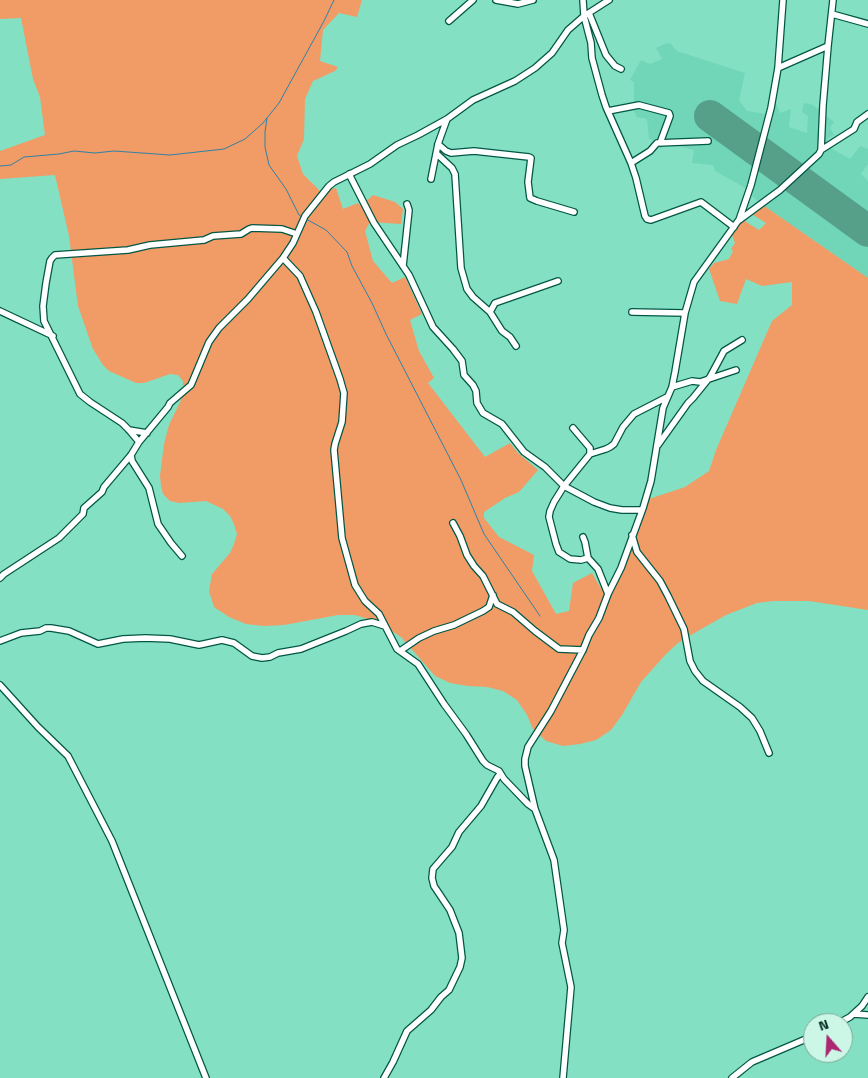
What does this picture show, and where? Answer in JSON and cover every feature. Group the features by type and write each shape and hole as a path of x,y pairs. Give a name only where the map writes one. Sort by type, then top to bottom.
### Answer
{"street":[{"path":"449,21 473,0"},
{"path":"496,0 518,4 533,0"},
{"path":"583,0 593,59 602,95 631,163 647,220 701,202 736,224"},
{"path":"0,578 60,538 82,514 84,508 102,492 170,402 191,385 205,349 219,328 248,299 283,258 297,234 301,222 329,186 370,164 396,145 447,119 473,100 515,81 550,55 568,30 609,0"},
{"path":"563,1078 571,987 562,943 564,930 554,860 535,809 523,758 551,711 599,618 621,568 642,510 651,481 663,408 672,387 684,312 694,282 736,224 751,185 771,108 778,68 783,0"},
{"path":"821,150 828,46 834,0"},
{"path":"832,14 868,24"},
{"path":"587,15 606,55 615,66 621,69"},
{"path":"778,68 828,46"},
{"path":"608,111 639,105 669,113 670,116 660,143"},
{"path":"736,224 780,190 821,150 856,128 858,122 868,114"},
{"path":"431,179 438,144 447,119"},
{"path":"631,163 656,144 708,141"},
{"path":"438,144 451,153 476,151 530,157 528,182 530,198 537,202 574,212"},
{"path":"437,154 452,168 455,174 461,268 467,289 490,312 502,331 510,337 516,346"},
{"path":"350,174 374,223 404,266 433,327 462,361 464,375 473,385 480,408 487,416 502,424 524,452 545,467 564,486 610,508 642,510"},
{"path":"404,266 409,210 407,204"},
{"path":"139,442 129,430 80,394 44,321 43,306 52,258 55,255 128,250 150,245 204,240 213,236 240,234 250,228 282,229 297,234"},
{"path":"283,258 300,276 316,312 344,393 342,422 334,447 343,542 355,585 365,600 379,614 394,644 400,651 418,664 483,761 499,771 528,804 535,809"},
{"path":"490,312 495,303 558,282"},
{"path":"0,311 52,336"},
{"path":"632,312 684,312"},
{"path":"657,446 688,402 708,379 724,351 742,340"},
{"path":"672,387 690,381 699,382 736,370"},
{"path":"588,558 570,560 560,552 549,516 554,502 564,486 590,454 606,450 614,444 623,427 634,414 668,397"},
{"path":"573,428 590,448 590,454"},
{"path":"129,430 147,433"},
{"path":"131,455 132,461 148,488 158,524 182,556"},
{"path":"453,522 467,555 483,576 497,604 513,612 559,650 583,650"},
{"path":"632,535 637,552 660,582 684,629 690,661 695,671 703,681 740,707 752,718 760,731 769,754"},
{"path":"583,537 588,551 588,558 598,569 608,594"},
{"path":"400,651 419,638 454,625 483,611 489,607 493,595"},
{"path":"0,641 18,634 52,628 69,631 98,644 145,638 170,639 198,645 222,640 234,643 252,656 262,658 301,649 361,624 372,622 385,626"},
{"path":"0,686 38,728 68,756 112,841 206,1078"},
{"path":"384,1078 407,1031 449,990 460,967 462,958 459,933 450,910 434,886 432,878 433,869 452,847 459,832 481,806 500,774"},
{"path":"854,1014 868,997"},
{"path":"854,1014 868,1015"},
{"path":"732,1078 752,1062 803,1040"}],"shaded area":[{"path":"0,0 362,0 357,17 339,13 323,30 320,61 338,67 335,71 313,81 305,99 304,139 297,156 303,174 323,194 330,189 336,188 343,209 358,203 361,206 373,195 395,202 403,209 401,224 370,222 365,231 373,261 392,283 405,277 422,314 410,320 419,351 434,378 428,383 485,457 510,443 518,453 538,470 519,492 505,498 484,512 484,518 499,537 534,555 532,571 556,614 569,611 573,583 592,573 600,587 609,592 649,499 685,487 709,471 716,450 772,321 792,305 792,282 762,286 746,279 737,304 720,301 709,269 714,263 729,259 733,251 731,249 735,243 732,235 743,220 759,230 766,223 750,213 760,203 868,278 868,610 809,601 774,601 757,603 726,615 678,643 666,654 641,682 611,730 596,740 563,746 546,741 533,729 527,715 517,700 503,691 487,687 450,683 435,676 401,637 371,620 355,615 338,615 284,625 264,626 246,624 229,617 214,607 209,591 212,574 230,553 234,544 237,534 234,524 230,516 223,509 206,501 179,503 170,501 163,494 161,486 160,476 164,444 169,425 181,400 183,381 178,375 170,374 144,383 136,383 109,371 103,365 93,349 78,306 69,236 55,175 0,179 0,151 45,135 40,97 33,79 21,18 0,19"},
{"path":"670,43 677,51 745,73 739,100 747,111 772,115 768,101 775,101 780,113 791,109 789,127 807,133 808,116 802,112 804,103 813,105 834,122 830,128 834,135 827,139 827,146 850,159 860,146 868,149 868,164 861,174 868,181 868,278 760,203 751,195 751,191 715,171 713,165 692,163 694,150 649,139 647,119 637,117 634,112 634,82 630,80 641,60 650,64 662,59 656,48"}],"waterway":[{"path":"0,166 11,165 24,157 74,151 95,153 114,151 170,155 224,149 245,139 263,123 279,103 334,0"},
{"path":"267,118 265,147 269,165 302,217"},
{"path":"306,219 326,230 347,252 352,266 461,480 484,534 540,616"}],"runway":[{"path":"710,116 868,231"}]}
